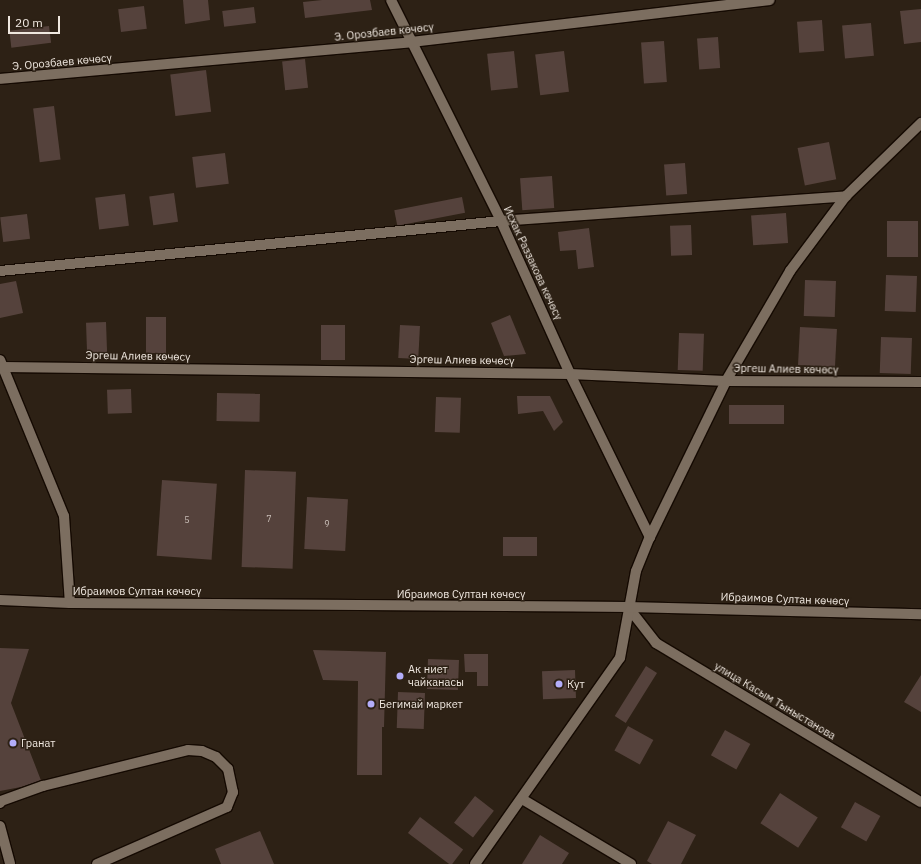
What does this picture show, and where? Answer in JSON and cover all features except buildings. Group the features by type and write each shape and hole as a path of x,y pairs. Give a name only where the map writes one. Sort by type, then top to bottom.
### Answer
{"street":[{"name":"Исхак Раззакова көчөсү","path":"391,0 501,221 570,374 650,537"},
{"name":"Э. Орозбаев көчөсү","path":"0,79 412,42 770,0"},
{"path":"475,864 620,658 628,607 636,571 650,537 726,381 790,270 846,196 921,123"},
{"path":"0,271 501,221 846,196"},
{"path":"1,364 64,516 70,603"},
{"name":"Эргеш Алиев көчөсү","path":"1,364 570,374 726,381 921,382"},
{"name":"Ибраимов Султан көчөсү","path":"0,600 70,603 628,607 921,614"},
{"name":"улица Касым Тыныстанова","path":"628,607 656,643 921,802"},
{"path":"0,803 1,800 43,786 188,750 202,751 216,757 228,769 234,792 227,807 97,864"},
{"path":"522,799 631,864"},
{"path":"0,826 10,864"}],"place":[{"name":"Ак ниет чайканасы","path":"400,676"},
{"name":"Кут","path":"559,684"},
{"name":"Бегимай маркет","path":"371,704"},
{"name":"Гранат","path":"13,743"}]}
